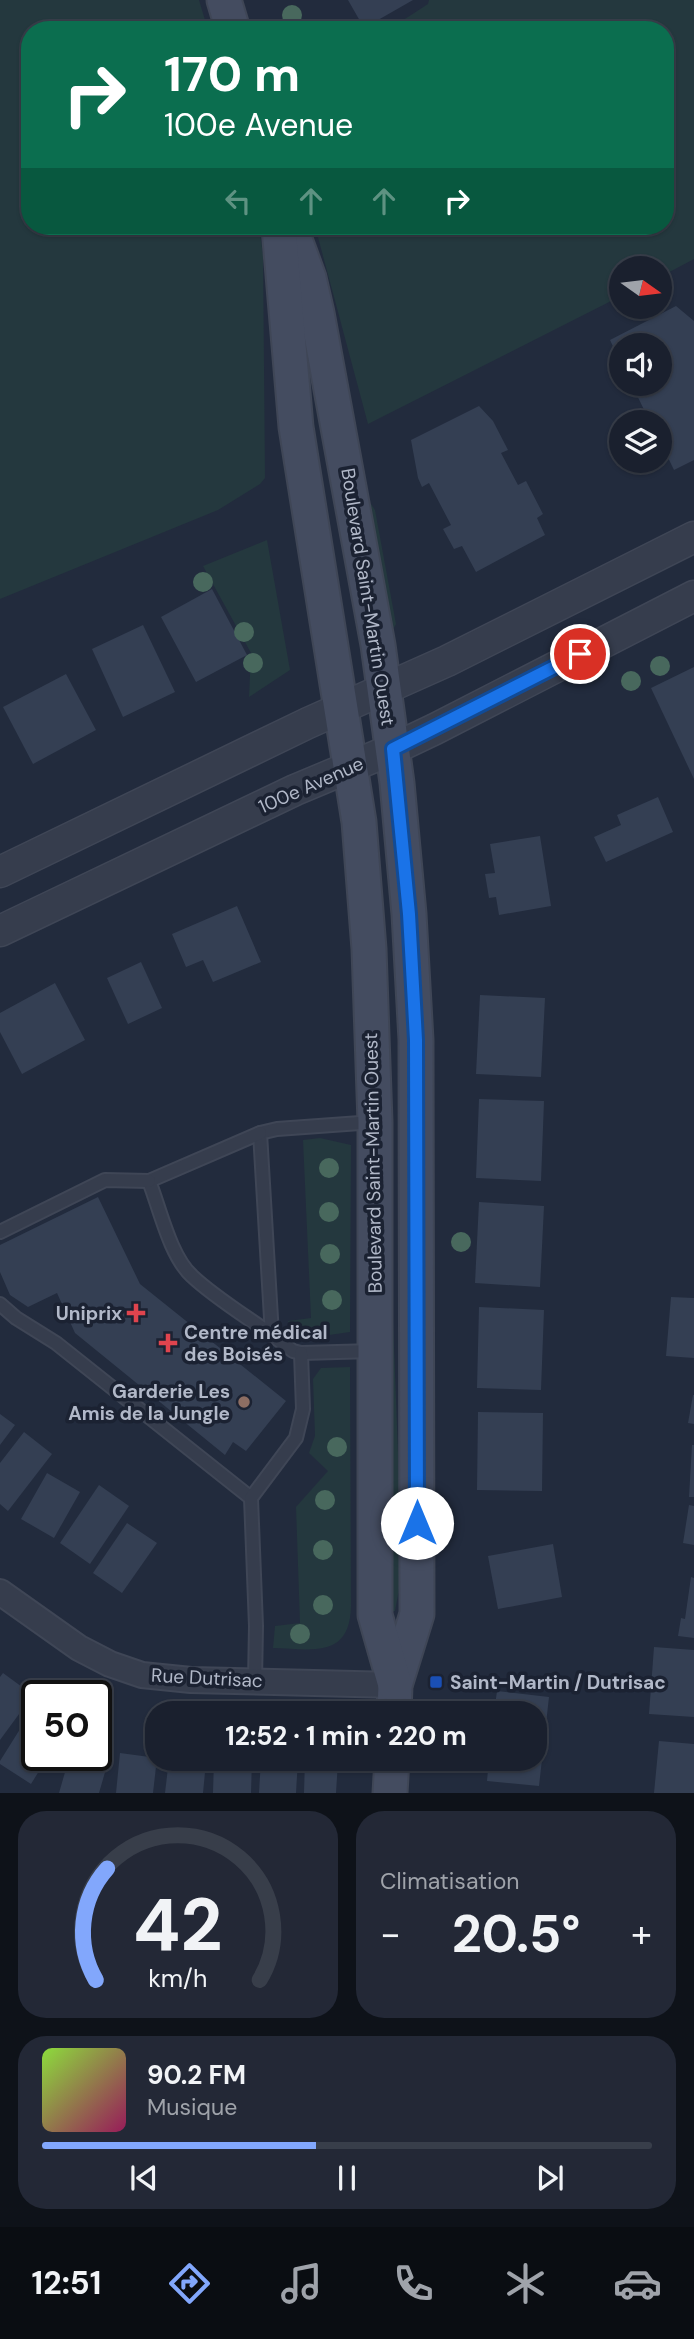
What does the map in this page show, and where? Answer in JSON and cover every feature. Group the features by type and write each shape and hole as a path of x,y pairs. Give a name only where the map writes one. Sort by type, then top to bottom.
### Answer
{"main road":[{"path":"224,0 230,21"},
{"name":"Boulevard Saint-Martin Ouest","path":"280,235 296,427 359,822 369,948 375,1122 375,1615 394,1699"},
{"name":"Boulevard Saint-Martin Ouest","path":"293,235 309,278 317,313 385,690 403,836 414,975 417,1614 394,1699"},
{"path":"390,1793 391,1771"}],"street":[{"path":"0,872 385,690 694,537"},
{"name":"100e Avenue","path":"0,931 295,789 393,749 694,596"},
{"name":"Rue Dutrisac","path":"0,1592 79,1648 130,1672 160,1678 255,1681 394,1699"}],"lane":[{"path":"0,1232 105,1180 149,1181 260,1133 306,1126 375,1122"},
{"path":"260,1133 272,1335"},
{"path":"149,1181 172,1243 191,1276 293,1351 375,1351"},
{"path":"0,1304 16,1318 64,1349 251,1498"},
{"path":"255,1681 256,1626 251,1498 296,1438 303,1409 301,1353"}],"shaded area":[{"path":"0,0 199,0 205,21 21,21 21,235 260,235 263,255 265,478 260,484 218,510 0,599"},
{"path":"429,0 694,0 694,259 672,271 672,256 609,256 609,302 368,424 317,235 674,235 674,21 402,21 428,4"},
{"path":"366,504 371,504 375,510 396,624 392,631"},
{"path":"267,540 290,670 249,697 251,653 203,566"},
{"path":"320,1138 351,1145 350,1332 314,1336 298,1333 288,1321 311,1318 303,1140"},
{"path":"385,1320 393,1320 402,1558 395,1611 385,1612"},
{"path":"350,1367 349,1623 344,1635 336,1643 326,1647 273,1648 275,1626 300,1623 296,1507 328,1471 309,1453 315,1436 313,1379 321,1368"}],"building":[{"path":"348,0 413,0 376,21 360,21"},
{"path":"676,306 694,321 694,460 674,470 672,410 644,410 637,396 672,396 672,333 624,333 651,319 672,319 672,308"},
{"path":"479,406 493,421 508,450 501,453 518,485 526,481 543,514 537,518 545,535 476,572 462,546 454,549 443,529 451,525 429,483 422,487 411,440"},
{"path":"212,589 247,655 196,682 161,617"},
{"path":"143,625 175,692 123,717 92,649"},
{"path":"694,667 694,779 651,688"},
{"path":"66,674 96,730 33,764 3,707"},
{"path":"658,797 673,832 606,862 594,837 621,825 617,815"},
{"path":"540,836 551,906 499,915 496,897 489,898 485,874 495,873 490,844"},
{"path":"237,906 261,962 213,982 203,960 186,967 172,934"},
{"path":"141,962 162,1008 128,1024 107,978"},
{"path":"55,983 85,1040 22,1074 0,1032 0,1013"},
{"path":"480,995 545,998 541,1077 476,1074"},
{"path":"479,1099 544,1101 541,1181 476,1178"},
{"path":"98,1197 140,1284 286,1401 246,1451 233,1442 225,1455 75,1333 57,1293 28,1307 10,1295 0,1272 0,1245"},
{"path":"479,1202 544,1206 540,1287 475,1283"},
{"path":"671,1297 694,1298 694,1358 666,1356"},
{"path":"479,1307 544,1310 541,1390 477,1388"},
{"path":"694,1395 694,1424 688,1423"},
{"path":"478,1412 543,1413 542,1491 477,1490"},
{"path":"0,1414 15,1425 0,1445"},
{"path":"24,1432 52,1454 8,1511 0,1504 0,1463"},
{"path":"692,1445 694,1497 689,1497"},
{"path":"47,1473 80,1492 54,1538 21,1519"},
{"path":"99,1485 129,1506 90,1564 60,1543"},
{"path":"689,1505 694,1506 694,1545 683,1543"},
{"path":"127,1523 157,1543 122,1593 93,1573"},
{"path":"553,1544 562,1597 498,1609 488,1556"},
{"path":"691,1577 694,1578 694,1638 678,1636 681,1618 685,1619"},
{"path":"654,1647 694,1650 694,1717 649,1714"},
{"path":"3,1673 21,1686 21,1711 0,1740 0,1677"},
{"path":"497,1691 549,1697 547,1715 547,1701 496,1701"},
{"path":"21,1728 21,1771 39,1771 31,1784 0,1764"},
{"path":"659,1741 694,1744 694,1793 654,1793"},
{"path":"120,1753 145,1756 145,1771 156,1771 153,1793 116,1793"},
{"path":"65,1771 105,1771 99,1793 59,1793"},
{"path":"168,1771 205,1771 203,1793 165,1793"},
{"path":"214,1771 252,1771 251,1793 213,1793"},
{"path":"260,1771 297,1771 296,1793 259,1793"},
{"path":"305,1771 337,1771 336,1793 304,1793"},
{"path":"488,1771 541,1771 539,1786 487,1781"}],"place":[{"name":"Uniprix","path":"136,1313"},
{"name":"Centre médical des Boisés","path":"168,1343"},
{"name":"Garderie Les Amis de la Jungle","path":"244,1402"},
{"name":"Saint-Martin / Dutrisac","path":"436,1682"}],"route":[{"path":"417,1523 414,975 393,749 580,654"}]}
